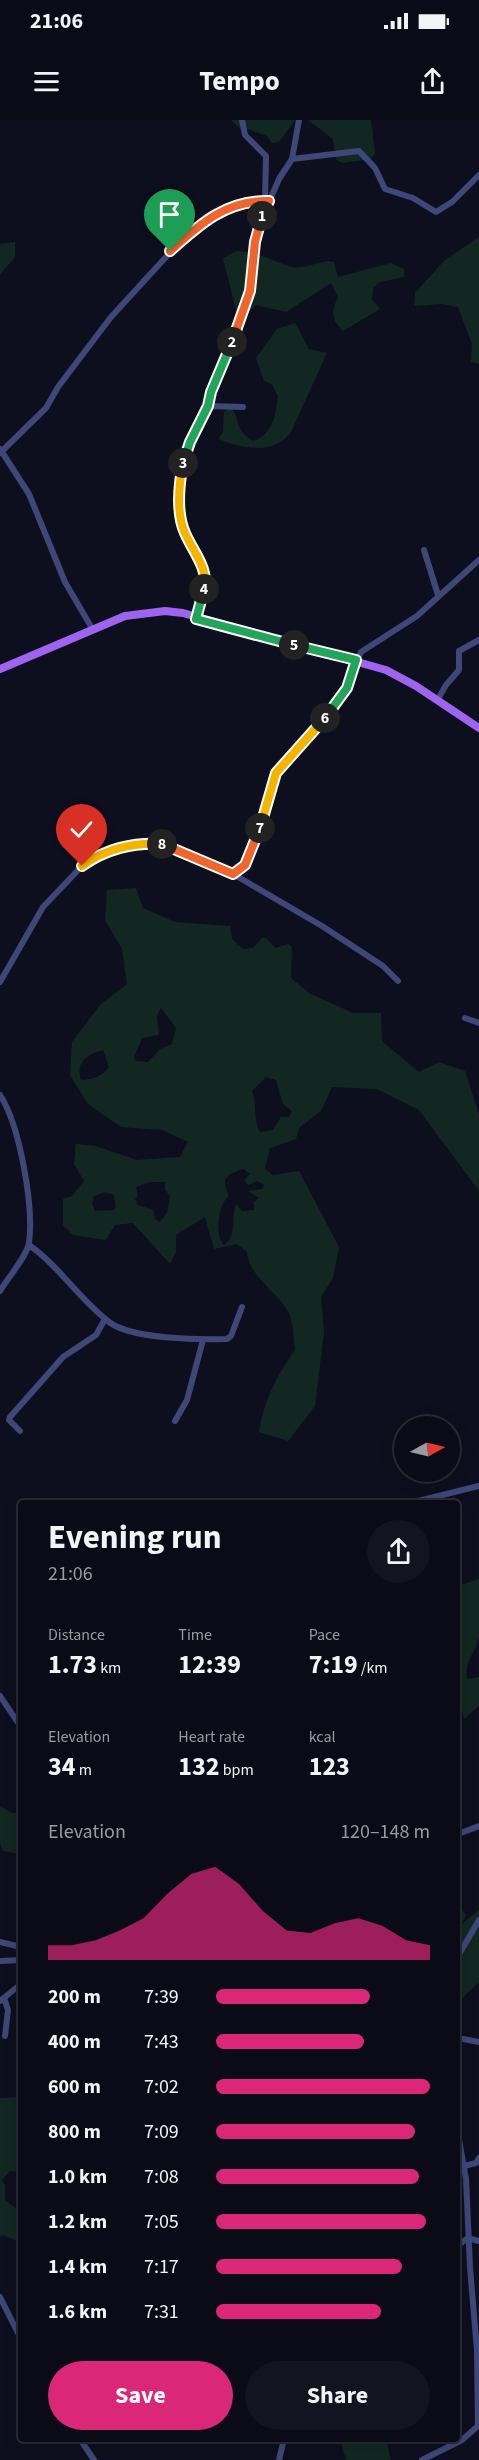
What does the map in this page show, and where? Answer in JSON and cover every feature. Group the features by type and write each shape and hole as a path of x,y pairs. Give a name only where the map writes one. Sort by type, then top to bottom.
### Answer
{"main road":[{"path":"0,669 125,616 143,612 174,612 356,660 395,675 438,699 479,728"}],"street":[{"path":"242,120 245,135 266,156 267,201"},
{"path":"196,619 206,577 183,527 181,480 188,447 224,367 250,291 259,225 267,201 292,159 299,120"},
{"path":"292,159 359,152 375,168 385,189 413,198 436,212 452,202 479,175"},
{"path":"93,630 65,582 29,494 1,451 46,408 58,387 111,317 151,277 170,251 207,219 219,212 243,202 267,201"},
{"path":"208,406 243,407"},
{"path":"424,550 438,596"},
{"path":"233,874 245,865 256,841 276,773 335,706 348,685 356,660 364,650 405,626 479,560"},
{"path":"438,699 459,670 459,651 479,640"},
{"path":"0,982 43,907 82,866 101,855 139,843 166,844 233,874 322,926 383,966 398,981"},
{"path":"465,1018 479,1023"},
{"path":"0,1095 13,1118 23,1161 29,1245 0,1291"},
{"path":"29,1245 52,1263 105,1319 128,1330 203,1340 230,1337 242,1307"},
{"path":"20,1431 9,1420 10,1417 63,1357 96,1335 105,1319"},
{"path":"174,1421 187,1400 203,1340"},
{"path":"424,1500 479,1486"},
{"path":"0,1696 18,1723"},
{"path":"460,1833 479,1826"},
{"path":"460,1953 479,1920"},
{"path":"0,1942 18,1946"},
{"path":"1,1961 18,1960"},
{"path":"5,2036 8,2010 2,1999 18,1986"},
{"path":"460,2038 479,2042"},
{"path":"460,2145 464,2166 477,2351 478,2426 460,2441"},
{"path":"464,2166 476,2163 479,2158"},
{"path":"468,2238 479,2241"},
{"path":"460,2244 468,2238"},
{"path":"0,2297 18,2333"},
{"path":"82,2442 94,2460"},
{"path":"279,2460 283,2442"},
{"path":"422,2460 458,2442"}],"green space":[{"path":"231,120 295,120 279,142 272,143 267,136 243,127 240,129"},
{"path":"308,120 371,120 375,153 371,159 342,163 336,159 333,139"},
{"path":"479,237 479,364 471,362 472,344 458,307 442,304 414,306 415,293 445,260"},
{"path":"15,242 15,257 0,275 0,244"},
{"path":"237,251 258,255 292,267 334,262 338,277 391,263 404,269 404,277 380,282 373,288 372,299 380,309 343,331 333,315 338,297 331,283 286,312 256,305 239,322 223,258"},
{"path":"295,323 309,349 327,353 291,432 284,440 276,444 257,448 218,439 223,432 224,412 231,407 240,428 253,441 269,429 278,396 272,384 264,381 256,358 277,329"},
{"path":"136,888 143,908 175,922 230,926 232,939 243,949 253,948 262,938 266,938 276,948 288,944 292,947 291,978 309,993 353,1013 381,1013 382,1041 419,1072 439,1062 465,1071 479,1114 479,1191 419,1110 377,1089 332,1087 321,1111 299,1128 296,1139 270,1148 265,1169 273,1175 299,1171 339,1247 333,1278 321,1297 324,1332 315,1406 288,1441 259,1432 264,1409 272,1389 295,1350 292,1321 284,1305 253,1269 247,1252 237,1244 214,1249 205,1217 176,1235 176,1252 170,1264 133,1223 115,1225 106,1240 73,1235 63,1225 63,1199 72,1196 84,1181 74,1164 76,1144 95,1146 137,1160 180,1157 188,1142 162,1130 121,1127 88,1104 70,1075 72,1042 100,1005 127,984 122,949 105,920 107,890","holes":["161,1008 176,1028 172,1044 160,1049 148,1062 135,1061 134,1057 142,1038 159,1035 157,1016","103,1050 109,1067 97,1077 81,1080 81,1064 92,1054","266,1077 276,1080 283,1104 292,1111 289,1117 281,1117 273,1130 260,1132 256,1123 252,1091","243,1169 250,1174 244,1180 248,1185 257,1181 264,1185 262,1189 248,1191 259,1198 254,1202 254,1210 242,1211 236,1204 231,1237 224,1245 218,1227 222,1206 229,1196 225,1181 232,1173","150,1182 165,1182 165,1190 170,1196 167,1213 160,1222 155,1219 153,1210 138,1205 135,1199 138,1196 136,1187","105,1192 114,1195 116,1207 114,1210 95,1211 92,1204 94,1196"]},
{"path":"479,1579 479,1636 467,1666 467,1679 479,1677 479,1706 464,1719 460,1699 460,1585"},
{"path":"0,1806 12,1813 18,1813 18,1854 3,1851 0,1843"},
{"path":"460,1909 466,1915 462,1924 479,1910 479,1982 460,2000"},
{"path":"18,2097 18,2172 10,2171 2,2180 5,2185 5,2200 18,2210 18,2242 3,2235 0,2237 0,2098"},
{"path":"341,2442 387,2442 391,2460 346,2460"}],"route":[{"path":"82,866 115,849 139,843 170,845 233,874 245,865 258,836 273,777 339,701 348,685 356,660 196,619 206,577 183,527 180,500 185,454 224,367 250,291 255,242 269,201 252,200 219,212 207,219 170,251"}]}
